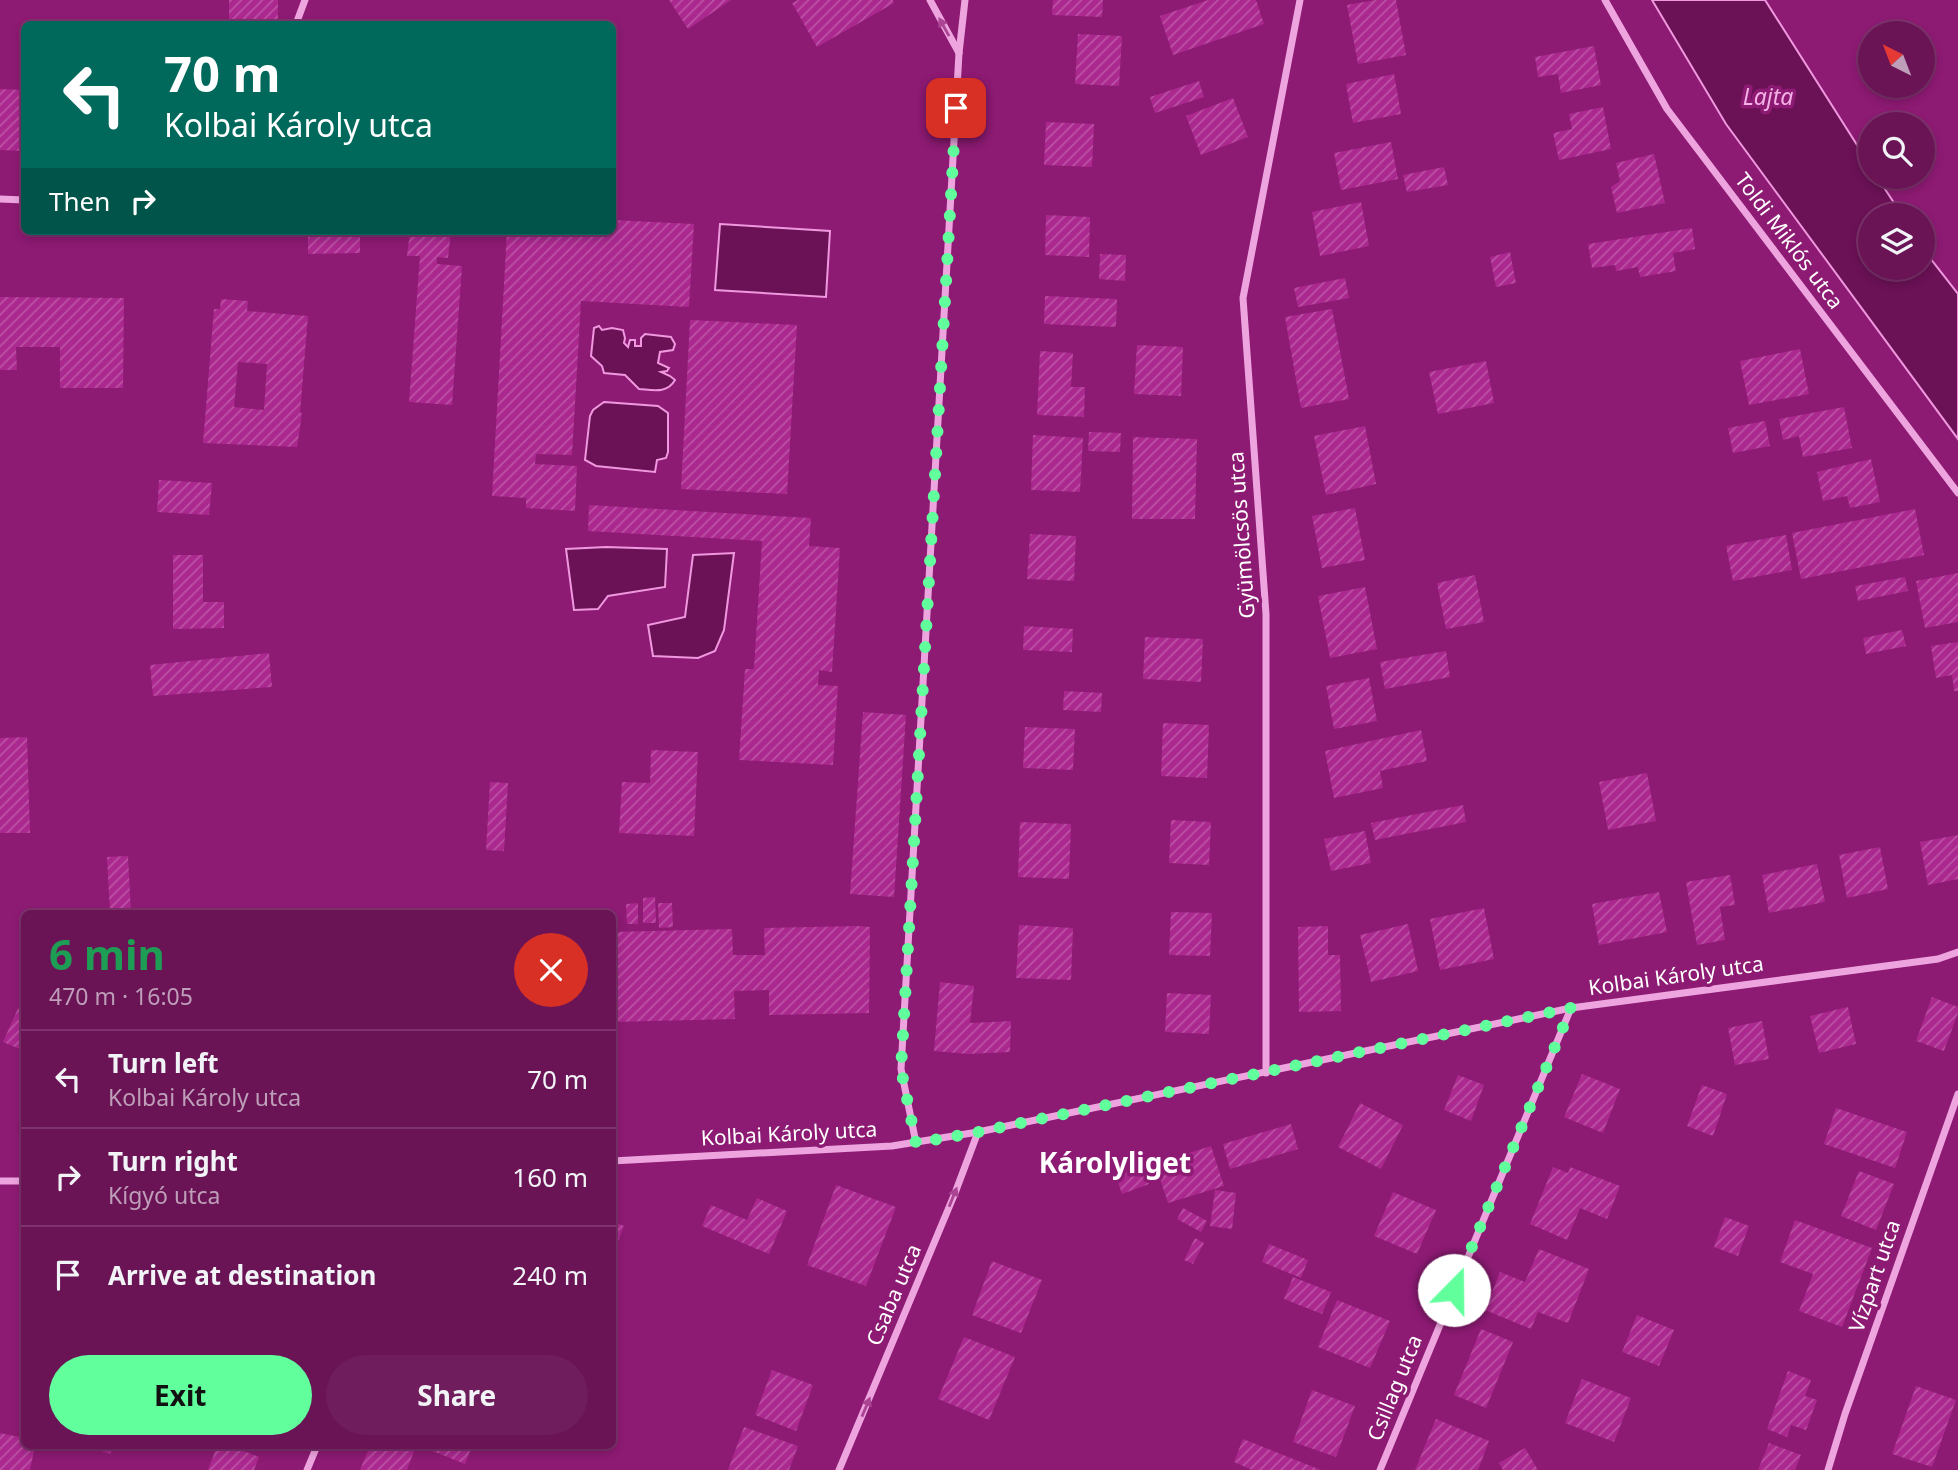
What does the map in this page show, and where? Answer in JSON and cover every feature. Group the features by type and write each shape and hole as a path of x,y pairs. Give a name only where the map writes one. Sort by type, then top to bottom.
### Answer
{"street":[{"path":"297,21 305,0"},
{"path":"930,0 959,53"},
{"path":"916,1143 901,1069 959,53 965,0"},
{"name":"Gyümölcsös utca","path":"1266,1073 1266,614 1243,298 1300,0"},
{"name":"Toldi Miklós utca","path":"1605,0 1667,109 1958,493"},
{"path":"0,199 21,200"},
{"name":"Kolbai Károly utca","path":"616,1161 916,1143 1571,1008 1938,959 1958,952"},
{"name":"Csillag utca","path":"1380,1470 1571,1008"},
{"name":"Vízpart utca","path":"1828,1470 1845,1414 1958,1094"},
{"name":"Csaba utca","path":"839,1470 978,1132"},
{"path":"0,1181 21,1181"},
{"path":"307,1470 316,1449"}],"water":[{"name":"Lajta","path":"1652,0 1765,0 1858,147 1858,189 1885,189 1894,203 1858,203 1858,280 1935,280 1935,264 1958,294 1958,439 1726,124"},
{"path":"720,224 830,231 826,297 715,290"},
{"path":"599,326 602,330 623,330 624,343 628,347 630,340 635,340 635,346 641,346 641,338 645,334 671,337 675,344 673,350 660,352 658,363 669,368 661,372 675,380 672,384 659,390 639,389 625,375 604,373 602,366 591,356 594,328"},
{"path":"604,402 658,406 668,413 668,452 666,458 657,460 655,472 596,466 585,460 590,416 593,410"},
{"path":"566,549 667,549 665,587 608,596 598,609 574,610"},
{"path":"734,553 724,630 715,651 698,658 653,656 648,625 685,617 693,555"}],"building":[{"path":"229,0 278,0 278,21 229,21"},
{"path":"669,0 731,0 688,29"},
{"path":"798,0 893,0 894,3 817,47 792,3"},
{"path":"1053,0 1103,0 1102,17 1052,15"},
{"path":"1208,0 1256,0 1264,24 1173,55 1160,16"},
{"path":"1396,0 1406,55 1358,64 1347,5"},
{"path":"1078,34 1122,36 1119,86 1075,84"},
{"path":"1594,46 1601,85 1561,93 1558,74 1538,77 1535,57"},
{"path":"1394,74 1401,114 1353,123 1346,84"},
{"path":"1199,81 1204,97 1155,113 1150,97"},
{"path":"0,89 21,90 21,151 0,150"},
{"path":"1233,98 1248,137 1201,155 1186,116"},
{"path":"1603,107 1611,149 1559,160 1553,133 1572,129 1569,114"},
{"path":"1046,122 1094,124 1092,167 1044,165"},
{"path":"1391,142 1398,179 1341,190 1334,153"},
{"path":"1654,154 1665,203 1617,213 1611,187 1620,181 1616,163"},
{"path":"1444,167 1448,185 1407,192 1403,175"},
{"path":"1361,202 1369,246 1320,256 1312,212"},
{"path":"1046,215 1090,217 1089,257 1045,255"},
{"path":"616,220 694,224 689,307 581,301 572,455 536,454 535,464 577,466 575,511 526,508 526,498 492,496 507,235 616,235"},
{"path":"1692,228 1695,249 1673,253 1676,271 1640,277 1638,267 1616,271 1615,265 1592,268 1588,244"},
{"path":"308,235 360,235 360,253 308,254"},
{"path":"410,235 451,235 448,258 437,257 437,264 462,266 452,405 409,402 420,256 407,256"},
{"path":"1510,252 1516,283 1496,287 1490,257"},
{"path":"1100,254 1126,255 1125,281 1099,279"},
{"path":"1345,278 1349,298 1298,307 1294,288"},
{"path":"1045,296 1117,299 1116,327 1044,324"},
{"path":"0,297 124,298 123,388 60,388 60,347 16,347 17,370 0,370"},
{"path":"221,299 248,301 247,311 308,316 302,413 297,447 203,443 214,309 220,309","holes":["238,362 267,364 264,410 234,407"]},
{"path":"1332,309 1349,399 1301,408 1285,317"},
{"path":"690,320 797,325 787,494 681,489"},
{"path":"1137,345 1183,347 1181,396 1134,394"},
{"path":"1800,349 1809,394 1749,405 1740,361"},
{"path":"1040,351 1073,353 1071,387 1085,387 1084,417 1037,415"},
{"path":"1486,361 1494,403 1438,414 1429,372"},
{"path":"1844,407 1852,448 1803,457 1799,436 1783,440 1779,419"},
{"path":"1765,421 1770,446 1733,453 1728,428"},
{"path":"1365,426 1376,484 1326,495 1314,436"},
{"path":"1089,432 1121,433 1120,452 1088,451"},
{"path":"1033,435 1083,438 1080,492 1031,490"},
{"path":"1133,437 1197,439 1195,519 1132,519"},
{"path":"1871,459 1880,502 1850,508 1847,496 1823,501 1817,472"},
{"path":"159,480 212,483 209,515 157,512"},
{"path":"589,505 811,518 809,546 840,548 832,672 819,670 818,685 838,686 833,765 739,760 745,669 754,669 762,541 588,531"},
{"path":"1355,508 1365,560 1322,568 1312,516"},
{"path":"1915,509 1924,555 1801,579 1792,533"},
{"path":"1030,534 1076,536 1074,581 1027,579"},
{"path":"1786,535 1792,570 1733,581 1726,546"},
{"path":"173,555 203,555 203,602 224,602 224,628 173,629"},
{"path":"1958,573 1958,622 1925,628 1916,581"},
{"path":"1475,575 1484,622 1446,629 1437,583"},
{"path":"1905,577 1908,591 1858,601 1855,586"},
{"path":"1365,587 1377,649 1330,658 1318,596"},
{"path":"1024,626 1073,629 1072,652 1023,650"},
{"path":"1902,630 1906,646 1866,654 1863,638"},
{"path":"1145,637 1203,639 1201,682 1143,679"},
{"path":"1958,642 1958,691 1954,691 1952,675 1936,678 1931,646"},
{"path":"1446,651 1450,677 1385,689 1380,662"},
{"path":"269,653 272,687 153,696 150,665"},
{"path":"1369,678 1377,721 1334,729 1326,686"},
{"path":"1064,691 1102,693 1101,712 1063,710"},
{"path":"863,712 906,715 894,897 850,894"},
{"path":"1163,723 1209,725 1207,778 1161,776"},
{"path":"1025,727 1075,729 1073,770 1023,768"},
{"path":"1421,730 1427,761 1380,771 1383,788 1334,798 1325,751"},
{"path":"27,737 30,833 0,833 0,738"},
{"path":"651,750 698,752 694,836 619,833 622,782 650,783"},
{"path":"1647,773 1656,821 1608,830 1599,782"},
{"path":"490,782 508,783 504,851 486,850"},
{"path":"1463,805 1466,822 1375,840 1371,823"},
{"path":"1171,820 1211,822 1209,865 1169,863"},
{"path":"1020,822 1071,824 1069,879 1018,877"},
{"path":"1365,831 1371,863 1331,871 1324,839"},
{"path":"1958,835 1958,879 1928,885 1920,842"},
{"path":"1880,847 1888,889 1847,898 1839,855"},
{"path":"128,856 131,910 110,910 107,857"},
{"path":"1817,864 1825,902 1769,913 1762,875"},
{"path":"1730,875 1735,905 1720,907 1725,940 1697,945 1686,882"},
{"path":"1659,892 1667,932 1599,945 1592,904"},
{"path":"655,897 656,923 643,923 643,898"},
{"path":"638,903 638,924 627,924 626,904"},
{"path":"658,903 672,903 673,927 659,928"},
{"path":"1484,908 1494,959 1440,970 1430,919"},
{"path":"1171,912 1212,913 1210,956 1169,955"},
{"path":"1408,924 1418,971 1371,982 1360,935"},
{"path":"1019,925 1073,928 1071,980 1016,978"},
{"path":"1328,926 1328,955 1340,955 1341,1011 1299,1012 1298,927"},
{"path":"870,927 869,1013 769,1015 769,990 734,991 735,1019 616,1022 616,932 732,929 733,955 765,955 764,928"},
{"path":"940,982 974,986 970,1023 1011,1021 1010,1052 968,1054 934,1051"},
{"path":"1167,993 1211,995 1209,1034 1165,1032"},
{"path":"1932,997 1958,1007 1944,1051 1916,1041"},
{"path":"21,1002 21,1050 3,1042"},
{"path":"1848,1007 1856,1044 1819,1053 1810,1016"},
{"path":"1762,1021 1769,1059 1735,1065 1728,1028"},
{"path":"1582,1074 1620,1089 1603,1133 1564,1117"},
{"path":"1458,1075 1484,1085 1471,1121 1444,1110"},
{"path":"1702,1085 1727,1094 1713,1136 1687,1126"},
{"path":"1360,1103 1403,1125 1381,1169 1338,1147"},
{"path":"1836,1108 1907,1132 1895,1168 1824,1144"},
{"path":"1291,1124 1298,1149 1230,1169 1223,1144"},
{"path":"1211,1146 1224,1186 1168,1203 1155,1164"},
{"path":"1137,1151 1149,1184 1122,1194 1110,1160"},
{"path":"1553,1167 1568,1173 1570,1167 1620,1186 1607,1219 1580,1208 1567,1240 1530,1224"},
{"path":"1859,1171 1894,1184 1876,1230 1841,1216"},
{"path":"836,1185 896,1207 866,1286 807,1265"},
{"path":"1215,1190 1236,1193 1232,1229 1210,1226"},
{"path":"1393,1192 1436,1210 1417,1254 1374,1236"},
{"path":"757,1198 787,1211 769,1254 702,1226 711,1205 747,1220"},
{"path":"1183,1208 1207,1221 1201,1232 1177,1219"},
{"path":"1725,1217 1749,1226 1738,1256 1714,1247"},
{"path":"1795,1220 1872,1248 1842,1327 1799,1311 1813,1274 1780,1262"},
{"path":"616,1223 624,1226 616,1246"},
{"path":"1195,1238 1204,1243 1193,1264 1184,1260"},
{"path":"1269,1244 1308,1260 1301,1278 1262,1262"},
{"path":"1539,1249 1589,1269 1568,1323 1538,1312 1531,1329 1485,1310 1500,1272 1525,1282"},
{"path":"992,1261 1042,1280 1021,1333 972,1315"},
{"path":"1293,1277 1331,1292 1322,1314 1284,1299"},
{"path":"1337,1300 1390,1321 1370,1368 1318,1347"},
{"path":"1637,1315 1674,1330 1659,1366 1622,1352"},
{"path":"1481,1329 1513,1342 1486,1408 1454,1395"},
{"path":"964,1337 1015,1357 989,1420 938,1399"},
{"path":"772,1370 813,1385 796,1431 755,1415"},
{"path":"1788,1371 1811,1380 1805,1396 1817,1400 1806,1430 1791,1425 1787,1437 1767,1429"},
{"path":"1582,1379 1631,1398 1614,1442 1565,1423"},
{"path":"1916,1386 1956,1400 1932,1467 1892,1454"},
{"path":"1312,1390 1355,1406 1336,1457 1293,1442"},
{"path":"1436,1419 1489,1441 1478,1470 1415,1470"},
{"path":"744,1427 798,1446 789,1470 728,1470"},
{"path":"0,1433 21,1437 21,1449 34,1449 30,1470 0,1470"},
{"path":"1243,1439 1321,1470 1252,1470 1234,1462"},
{"path":"1769,1443 1801,1455 1795,1470 1758,1470"},
{"path":"1525,1448 1538,1470 1503,1470 1499,1463"},
{"path":"98,1449 112,1449 110,1454"},
{"path":"216,1449 239,1449 259,1457 254,1470 208,1470"},
{"path":"369,1449 415,1449 407,1470 360,1470"},
{"path":"428,1449 471,1449 465,1464"}],"district":[{"name":"Károlyliget","path":"1115,1163"}],"route":[{"path":"956,108 901,1069 916,1143 1571,1008 1454,1290"}]}
